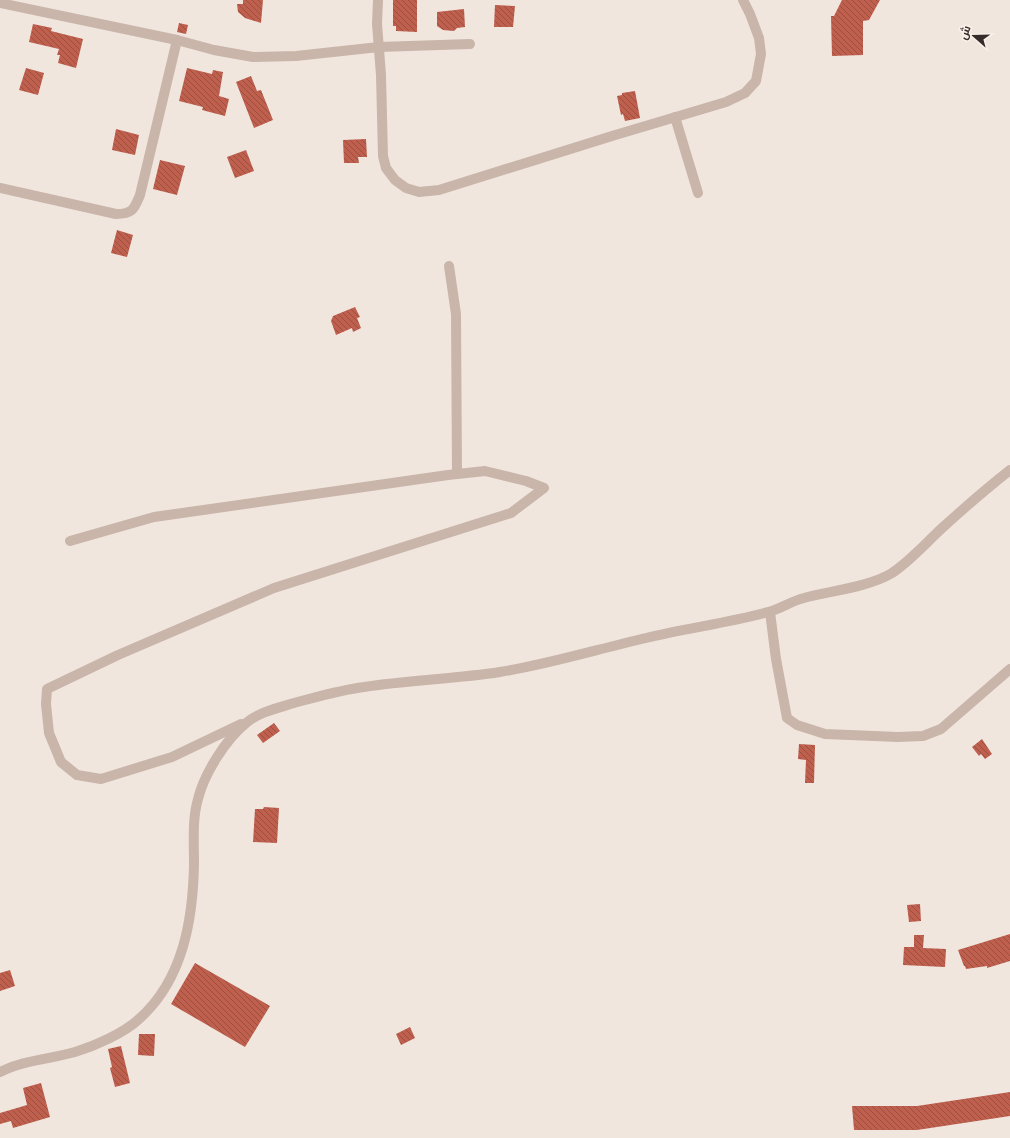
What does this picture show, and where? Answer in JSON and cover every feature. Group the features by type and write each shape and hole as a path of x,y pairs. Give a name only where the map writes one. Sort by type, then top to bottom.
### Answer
{"street":[{"path":"378,0 377,24 381,75 383,156 386,168 395,180 406,188 419,192 439,190 726,102 745,93 756,80 761,54 759,38 743,0"},
{"path":"0,3 177,40 214,50 253,57 296,56 379,47 470,44"},
{"path":"0,188 116,214 129,213 134,208 140,195 177,40"},
{"path":"675,118 698,193"},
{"path":"449,266 456,314 457,474"},
{"path":"70,541 154,517 457,474 485,471 526,481 544,488 511,513 274,588 118,655 47,689 46,704 49,733 61,762 77,775 101,779 172,758 269,711 320,696 365,686 489,674 523,669 648,637 770,612 799,599 877,580 902,565 966,506 1010,470"},
{"path":"770,612 776,659 787,718 797,725 825,734 898,737 923,736 941,729 1010,669"},
{"path":"0,1072 17,1065 77,1051 111,1037 138,1021 161,994 172,975 186,938 191,909 193,880 193,828 198,799 221,749 247,722"}],"building":[{"path":"243,0 263,0 261,23 245,18 238,12 237,4 243,4"},
{"path":"393,0 417,0 417,32 396,31 396,26 393,26"},
{"path":"842,0 880,0 869,20 863,21 863,55 832,56 831,16 834,16"},
{"path":"495,5 515,6 513,27 494,27"},
{"path":"464,9 465,27 457,28 454,31 443,30 437,26 437,12"},
{"path":"179,23 188,25 186,34 177,32"},
{"path":"33,24 52,28 51,31 83,39 76,68 58,63 60,55 57,55 59,49 29,42"},
{"path":"26,68 44,73 38,95 19,90"},
{"path":"187,68 212,74 213,70 223,72 219,96 229,99 225,116 202,110 203,107 179,101"},
{"path":"251,76 257,91 261,90 273,120 254,128 236,82"},
{"path":"635,91 640,118 625,121 623,114 621,115 617,96 622,95 622,93"},
{"path":"116,129 139,135 135,155 112,150"},
{"path":"366,139 367,157 358,157 359,163 344,163 343,140"},
{"path":"246,150 254,171 235,178 227,157"},
{"path":"160,160 185,166 177,195 153,189"},
{"path":"117,230 133,235 127,257 111,253"},
{"path":"355,307 360,317 357,318 361,328 353,332 352,328 336,335 331,321 333,316"},
{"path":"274,723 280,731 263,743 257,735"},
{"path":"982,739 992,754 985,759 981,754 979,756 972,747"},
{"path":"799,744 815,745 814,783 805,783 806,760 798,759"},
{"path":"264,807 279,808 277,843 253,842 255,809 263,809"},
{"path":"920,904 921,921 909,922 907,905"},
{"path":"1010,934 1010,961 987,968 987,966 966,969 958,950"},
{"path":"914,935 924,935 923,948 946,949 945,967 903,965 904,947 914,947"},
{"path":"195,963 270,1006 245,1047 171,1004"},
{"path":"10,970 15,986 0,991 0,973"},
{"path":"410,1027 415,1038 401,1045 396,1034"},
{"path":"139,1034 155,1034 154,1056 138,1055"},
{"path":"121,1046 130,1083 115,1087 110,1068 112,1067 108,1049"},
{"path":"41,1083 50,1117 13,1128 11,1121 0,1124 0,1113 27,1105 23,1088"},
{"path":"1010,1092 1010,1116 917,1130 854,1130 852,1106 917,1106"}]}
